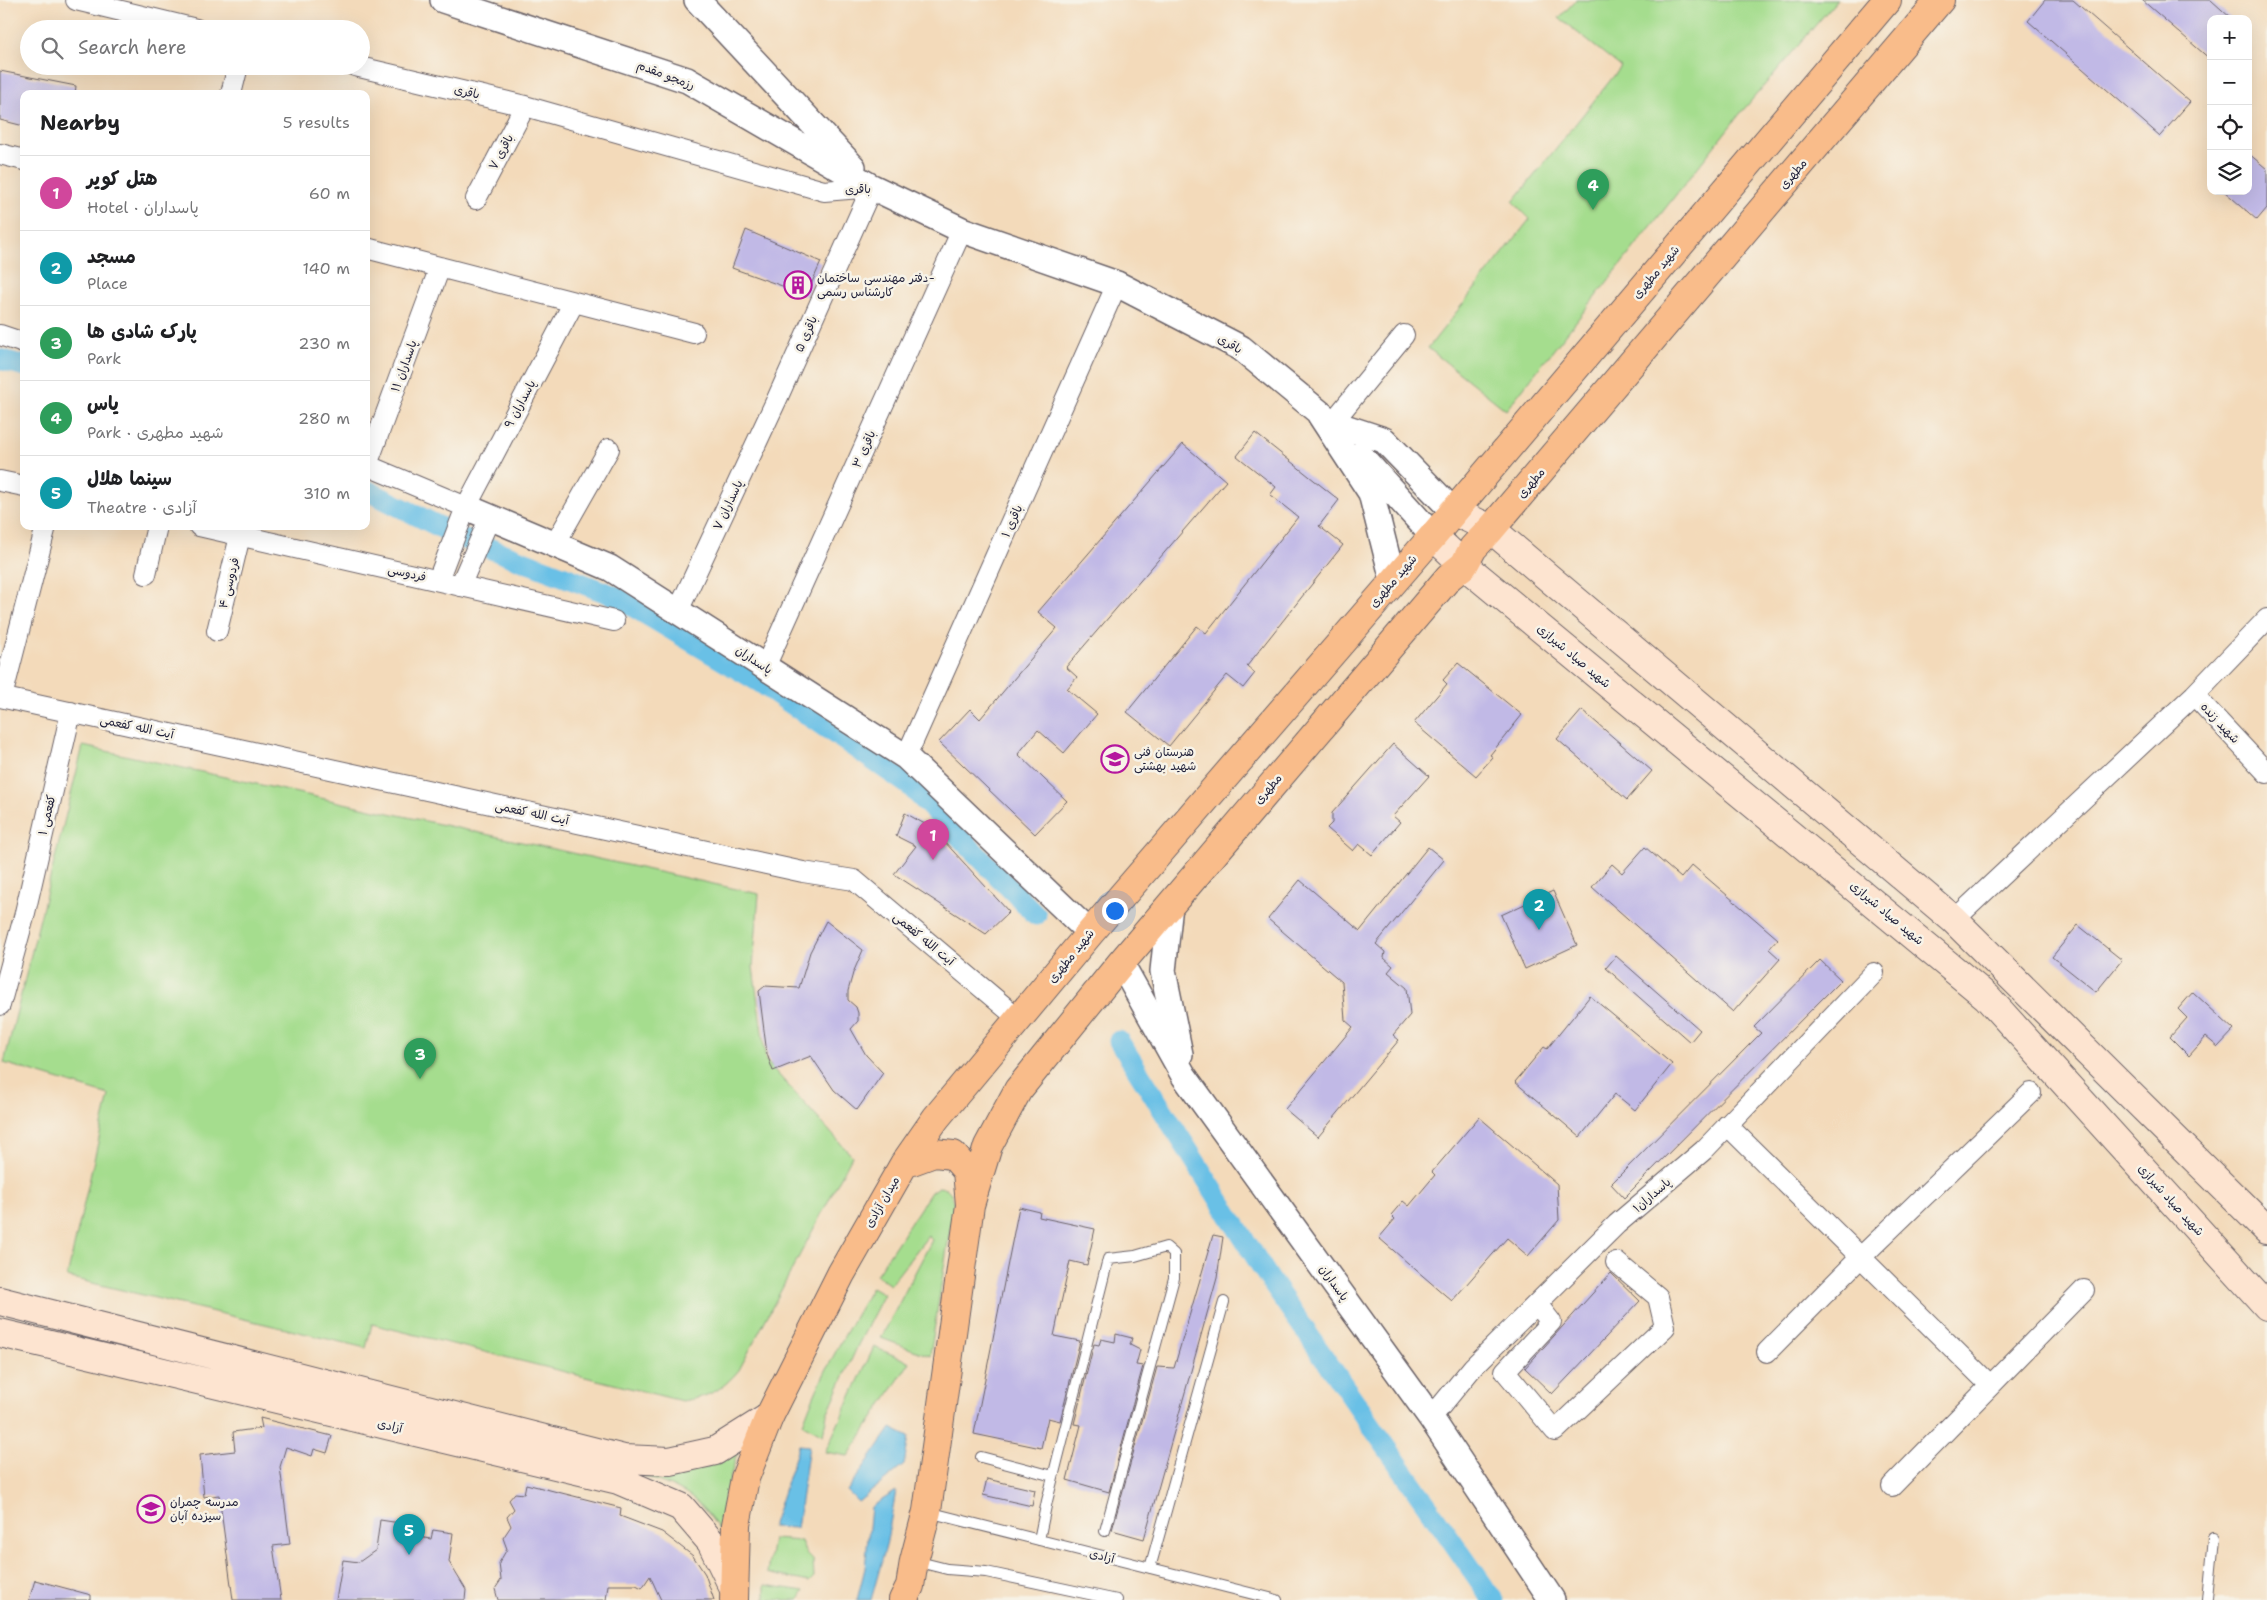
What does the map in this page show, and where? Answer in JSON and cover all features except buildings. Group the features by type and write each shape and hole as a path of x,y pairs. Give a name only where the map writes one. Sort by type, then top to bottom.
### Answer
{"main road":[{"name":"شهید مطهری","path":"904,1164 936,1118 1090,933 1433,536 1887,0"},
{"name":"مطهری","path":"1121,963 1449,577 1464,565 1473,548 1940,0"},
{"path":"1453,511 1491,529 1954,920 2267,1230"},
{"name":"شهید صیاد شیرازی","path":"1433,536 1464,565 1988,997 2267,1306"},
{"path":"970,1205 988,1146 1018,1090 1121,963 1090,933"},
{"name":"میدان آزادی","path":"734,1595 736,1525 745,1478 769,1417 841,1274 904,1164 934,1152 953,1155 967,1171 970,1205 927,1511 908,1587"},
{"name":"آزادی","path":"0,1301 624,1459 670,1461 715,1451 769,1417"},
{"name":"آزادی","path":"0,1333 618,1480 681,1507 711,1542 734,1595"}],"street":[{"path":"76,0 159,20"},
{"name":"رزمجو مقدم","path":"443,0 687,80 872,187"},
{"path":"697,0 872,187"},
{"name":"باقری","path":"370,70 525,106 824,191 872,187 962,230 1117,284 1241,348 1326,419 1433,536"},
{"path":"232,90 236,75"},
{"name":"باقری ۷","path":"476,199 525,106"},
{"path":"0,154 20,159"},
{"name":"باقری ۵","path":"777,399 872,187"},
{"name":"باقری ۳","path":"765,667 962,230"},
{"path":"370,249 694,333"},
{"name":"پاسداران ۱۱","path":"370,457 440,267"},
{"name":"باقری ۱","path":"906,757 1117,284"},
{"name":"پاسداران ۹","path":"438,580 466,507 574,302"},
{"path":"1326,419 1404,334"},
{"path":"0,335 20,342"},
{"name":"پاسداران ۷","path":"678,611 777,399"},
{"path":"1326,419 1384,440 1453,511"},
{"path":"1326,419 1371,494 1394,580"},
{"path":"555,544 609,449"},
{"name":"پاسداران","path":"370,466 610,568 906,757 1090,933"},
{"path":"0,481 20,485"},
{"path":"460,585 490,518"},
{"path":"1,697 45,530"},
{"path":"146,574 156,530"},
{"name":"فردوسی","path":"216,530 614,621"},
{"name":"فردوسی ۴","path":"217,631 240,536"},
{"path":"1954,920 2194,695 2267,619"},
{"name":"شهید زنده","path":"2194,695 2267,773"},
{"name":"آیت الله کفعمی","path":"1,697 803,872 854,880 1019,1019"},
{"name":"کفعمی ۱","path":"0,1005 24,917 71,712"},
{"path":"1170,905 1163,972 1184,1076"},
{"name":"پاسداران","path":"1121,963 1184,1076 1431,1418 1552,1600"},
{"name":"پاسداران۱","path":"1431,1418 1459,1382 1618,1224 1704,1150 1874,973"},
{"path":"1767,1352 1860,1257 2031,1093"},
{"path":"1727,1125 1990,1385"},
{"path":"1537,1304 1551,1322 1505,1371 1555,1431 1665,1327 1658,1297 1616,1262"},
{"path":"1892,1486 2084,1290"}],"lane":[{"path":"1039,1540 1053,1476 1108,1259 1135,1256 1166,1247 1174,1254 1174,1278 1105,1531"},
{"path":"1150,1568 1224,1302"},
{"path":"980,1457 1053,1476"},
{"name":"آزادی","path":"927,1511 1277,1600"},
{"path":"2208,1600 2214,1537"},
{"path":"908,1587 947,1569 986,1572 1117,1600"}],"green space":[{"path":"1576,0 1837,0 1739,115 1506,410 1428,348 1530,219 1513,202 1621,67 1559,18"},
{"path":"83,746 759,894 753,967 766,1061 852,1156 739,1370 714,1392 682,1401 372,1324 366,1348 67,1277 109,1095 4,1063"},
{"path":"938,1187 946,1188 951,1193 954,1204 930,1356 881,1338 932,1240 928,1236 890,1285 876,1275 931,1192"},
{"path":"872,1287 884,1294 858,1345 827,1414 823,1435 803,1424 826,1371"},
{"path":"874,1347 910,1362 848,1456 825,1452"},
{"path":"739,1447 722,1506 720,1531 702,1508 685,1493 637,1473 671,1474 707,1467"},
{"path":"773,1539 801,1541 805,1552 813,1560 814,1577 809,1582 767,1573"},
{"path":"765,1585 804,1591 799,1600 765,1600"}],"water":[{"path":"891,1428 909,1437 904,1465 858,1502 847,1491"},
{"path":"799,1445 809,1446 797,1528 772,1527"},
{"path":"896,1491 886,1546 871,1600 857,1600 865,1568 871,1507"}],"waterway":[{"path":"0,359 20,365"},
{"path":"370,492 446,530"},
{"path":"465,539 615,596 761,683 909,785 1036,915"},
{"path":"1119,1041 1270,1280 1493,1600"}],"place":[{"name":"یاس","path":"1593,210"},
{"name":"دفتر مهندسی ساختمان- کارشناس رسمی","path":"798,285"},
{"name":"هنرستان فنی شهید بهشتی","path":"1115,759"},
{"name":"هتل کویر","path":"933,860"},
{"name":"مسجد","path":"1539,930"},
{"name":"پارک شادی ها","path":"420,1079"},
{"name":"مدرسه چمران سیزده آبان","path":"151,1509"},
{"name":"سینما هلال","path":"409,1555"}]}
